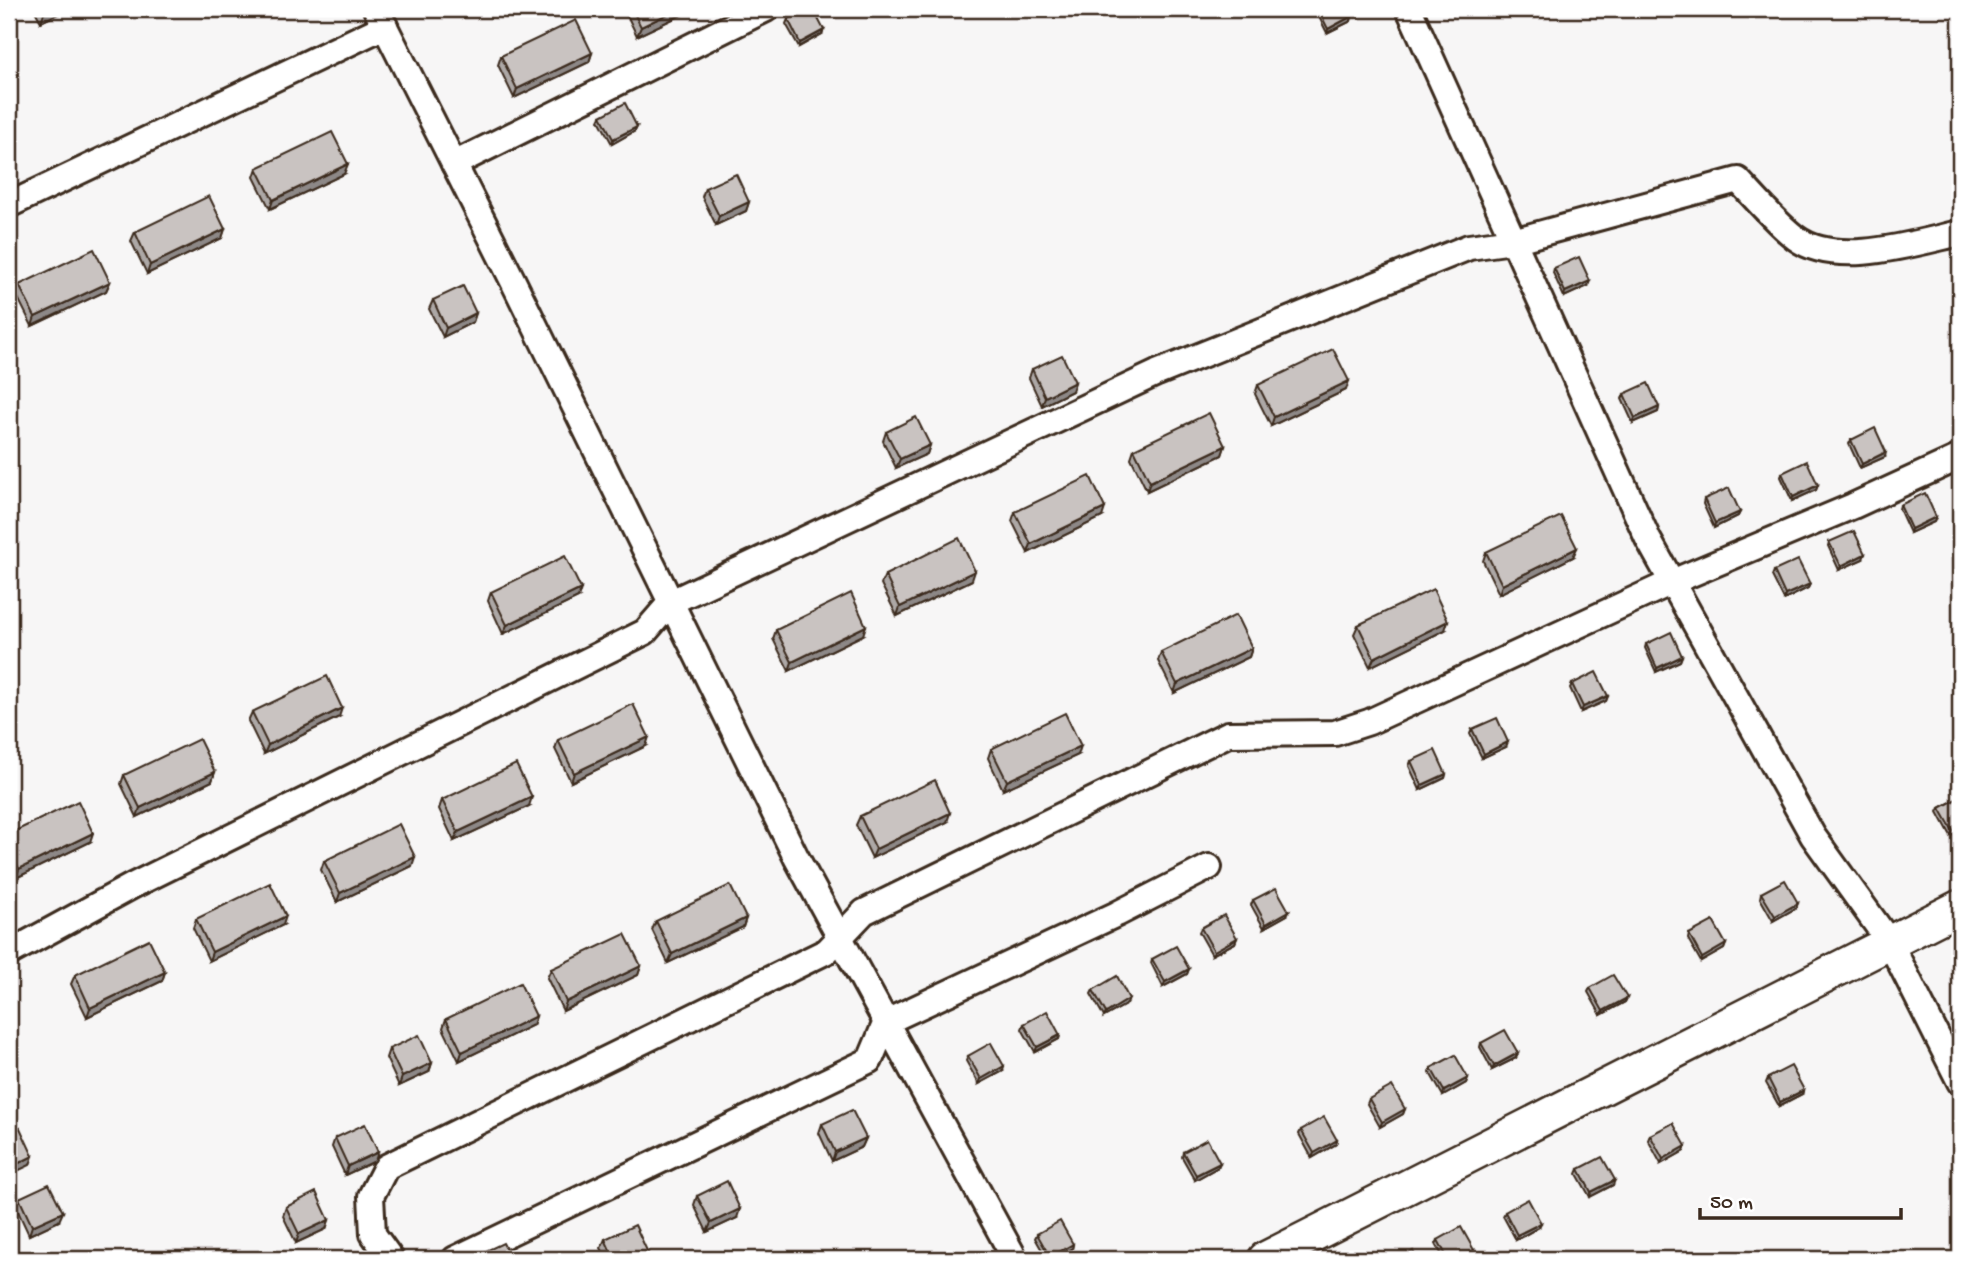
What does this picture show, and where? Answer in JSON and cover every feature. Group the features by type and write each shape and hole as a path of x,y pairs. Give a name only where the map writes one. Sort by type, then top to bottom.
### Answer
{"main road":[{"path":"1265,1259 1960,907"}],"street":[{"path":"454,164 766,9"},
{"path":"1409,9 1648,539 1813,836 1890,943 1960,1082"},
{"path":"9,205 381,18 796,857 1015,1259"},
{"path":"9,953 132,886 645,632 671,602 1157,373 1469,247 1513,241 1738,180 1796,239 1826,252 1882,250 1960,233"},
{"path":"391,1259 373,1234 372,1196 386,1167 827,951 864,912 1228,734 1335,733 1368,722 1672,582 1853,506 1960,457"},
{"path":"455,1259 870,1060 886,1022 1117,914 1209,867"}],"building":[{"path":"632,9 678,9 641,27"},
{"path":"813,9 824,30 800,43 788,19"},
{"path":"1318,9 1349,9 1352,16 1328,29"},
{"path":"576,20 592,53 517,89 501,56"},
{"path":"625,103 637,127 613,139 601,116"},
{"path":"332,132 348,164 273,200 257,168"},
{"path":"736,174 749,202 719,216 705,188"},
{"path":"209,196 225,229 150,265 135,232"},
{"path":"94,249 110,282 35,317 19,285"},
{"path":"1579,257 1590,281 1565,292 1554,268"},
{"path":"463,286 476,313 446,328 433,300"},
{"path":"1333,349 1349,381 1274,417 1258,385"},
{"path":"1062,355 1075,382 1045,397 1032,369"},
{"path":"1648,383 1659,407 1635,418 1624,394"},
{"path":"1209,413 1225,446 1150,482 1134,449"},
{"path":"916,417 930,445 900,459 886,432"},
{"path":"1875,428 1886,452 1862,464 1851,440"},
{"path":"1807,461 1818,485 1793,497 1782,473"},
{"path":"1090,476 1105,508 1031,544 1015,512"},
{"path":"1729,488 1740,512 1715,523 1704,499"},
{"path":"1925,493 1936,517 1911,529 1900,505"},
{"path":"1561,516 1577,548 1502,585 1486,552"},
{"path":"1854,531 1865,554 1841,566 1829,542"},
{"path":"959,538 975,571 900,607 885,575"},
{"path":"565,556 581,589 507,625 491,592"},
{"path":"1798,560 1810,584 1785,595 1774,571"},
{"path":"1433,589 1448,621 1374,658 1358,625"},
{"path":"851,593 866,626 792,662 776,630"},
{"path":"1236,615 1252,648 1177,684 1161,652"},
{"path":"1671,632 1682,656 1657,668 1646,644"},
{"path":"1596,672 1608,696 1583,707 1572,684"},
{"path":"327,676 342,708 268,745 252,712"},
{"path":"633,704 649,737 574,773 558,740"},
{"path":"1065,713 1081,746 1007,781 991,749"},
{"path":"1497,718 1508,742 1484,754 1472,729"},
{"path":"199,739 215,772 140,808 124,775"},
{"path":"1435,750 1446,774 1422,785 1411,761"},
{"path":"516,764 532,797 458,832 442,800"},
{"path":"935,780 950,813 876,849 860,816"},
{"path":"1960,797 1960,827 1953,831 1940,808"},
{"path":"78,801 93,833 19,869 9,848 9,834"},
{"path":"399,824 415,857 340,893 324,861"},
{"path":"1785,880 1798,903 1775,916 1761,893"},
{"path":"270,883 286,916 212,952 196,919"},
{"path":"730,885 746,918 672,954 656,921"},
{"path":"1276,888 1289,911 1266,924 1253,900"},
{"path":"1224,915 1237,938 1214,951 1201,928"},
{"path":"1713,921 1726,944 1702,958 1689,934"},
{"path":"625,934 641,966 566,1002 551,969"},
{"path":"149,939 165,972 90,1008 75,975"},
{"path":"1176,946 1189,969 1165,982 1152,959"},
{"path":"1613,975 1627,998 1603,1011 1590,988"},
{"path":"1117,976 1129,999 1106,1013 1093,990"},
{"path":"520,983 536,1016 462,1052 446,1019"},
{"path":"1047,1011 1060,1035 1037,1047 1024,1024"},
{"path":"1505,1030 1518,1053 1494,1066 1481,1043"},
{"path":"419,1035 432,1063 402,1077 389,1049"},
{"path":"991,1043 1004,1066 981,1079 968,1056"},
{"path":"1455,1055 1468,1078 1444,1091 1431,1068"},
{"path":"1791,1066 1804,1090 1780,1102 1768,1078"},
{"path":"1392,1086 1405,1109 1382,1122 1369,1099"},
{"path":"852,1110 866,1138 835,1152 822,1124"},
{"path":"1324,1117 1337,1140 1314,1153 1301,1130"},
{"path":"1673,1123 1686,1146 1663,1159 1650,1135"},
{"path":"365,1124 378,1152 348,1166 335,1138"},
{"path":"20,1128 33,1156 9,1168 9,1134"},
{"path":"1207,1139 1220,1163 1196,1175 1183,1152"},
{"path":"1602,1157 1615,1180 1591,1192 1579,1169"},
{"path":"727,1181 740,1209 711,1223 697,1196"},
{"path":"49,1184 63,1212 32,1226 19,1198"},
{"path":"316,1192 329,1220 299,1234 286,1207"},
{"path":"1528,1199 1541,1223 1517,1235 1505,1212"},
{"path":"1060,1221 1073,1244 1050,1257 1037,1234"},
{"path":"635,1225 648,1253 635,1259 614,1259 605,1239"},
{"path":"1461,1227 1474,1250 1458,1259 1448,1259 1438,1240"},
{"path":"503,1243 511,1259 474,1259 473,1257"},
{"path":"1413,1251 1417,1259 1397,1259"}]}
